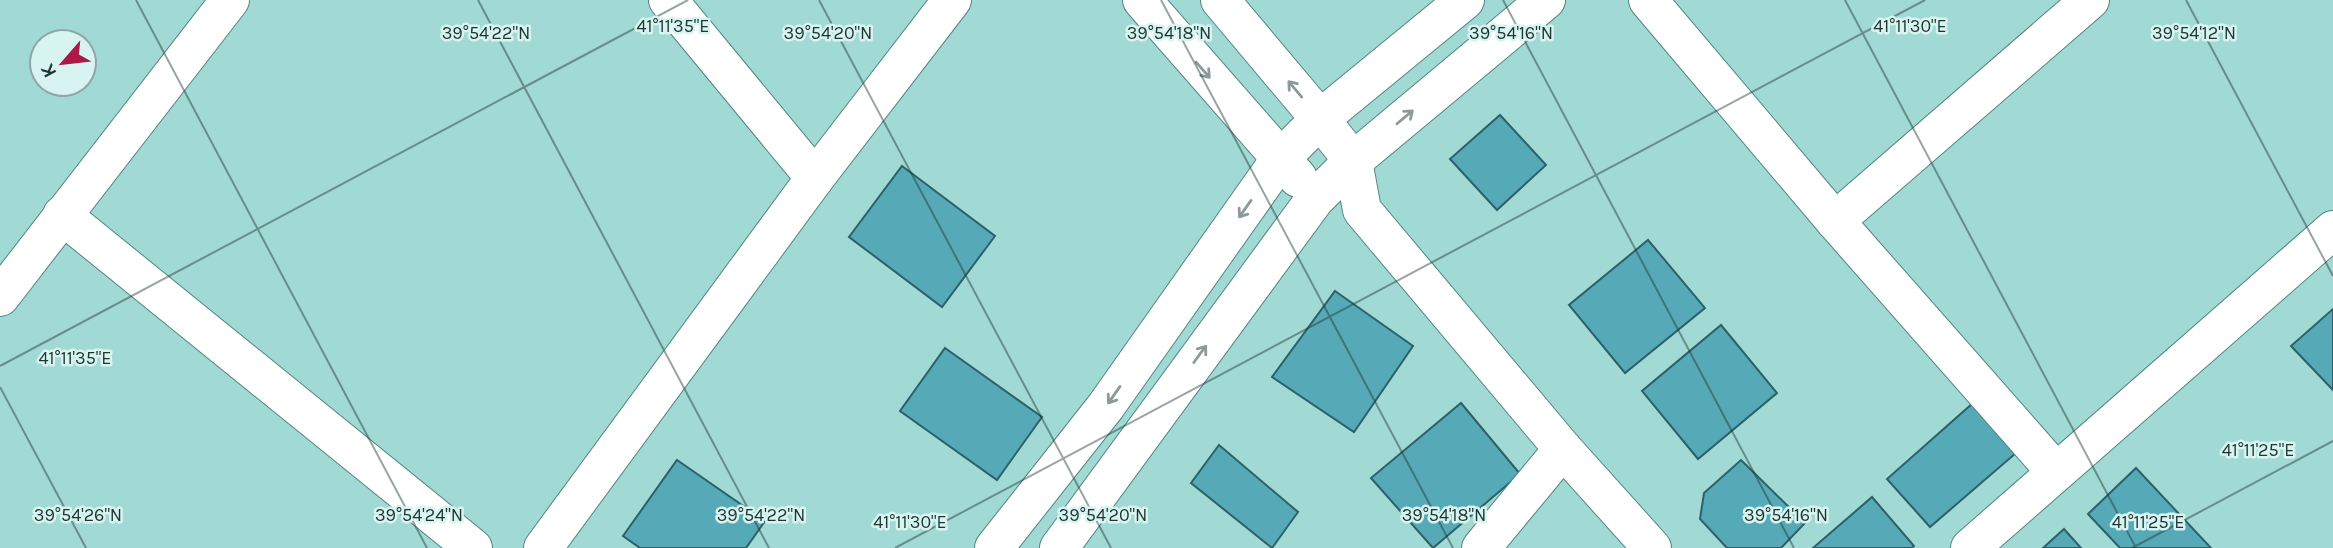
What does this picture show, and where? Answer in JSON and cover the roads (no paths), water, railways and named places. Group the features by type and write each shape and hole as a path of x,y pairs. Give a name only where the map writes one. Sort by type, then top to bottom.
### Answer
{"street":[{"path":"668,0 815,178"},
{"path":"543,548 815,178 952,0"},
{"path":"1142,0 1315,199 1362,210"},
{"path":"1220,0 1353,161 1362,210 1563,449 1652,548"},
{"path":"994,548 1106,406 1281,158 1320,119 1465,0"},
{"path":"1059,548 1315,199 1353,161 1546,0"},
{"path":"1648,0 1835,221 2056,472"},
{"path":"1835,221 2090,0"},
{"path":"0,297 225,2"},
{"path":"62,215 473,548"},
{"path":"1970,548 2333,230"},
{"path":"1481,548 1563,449"}]}
